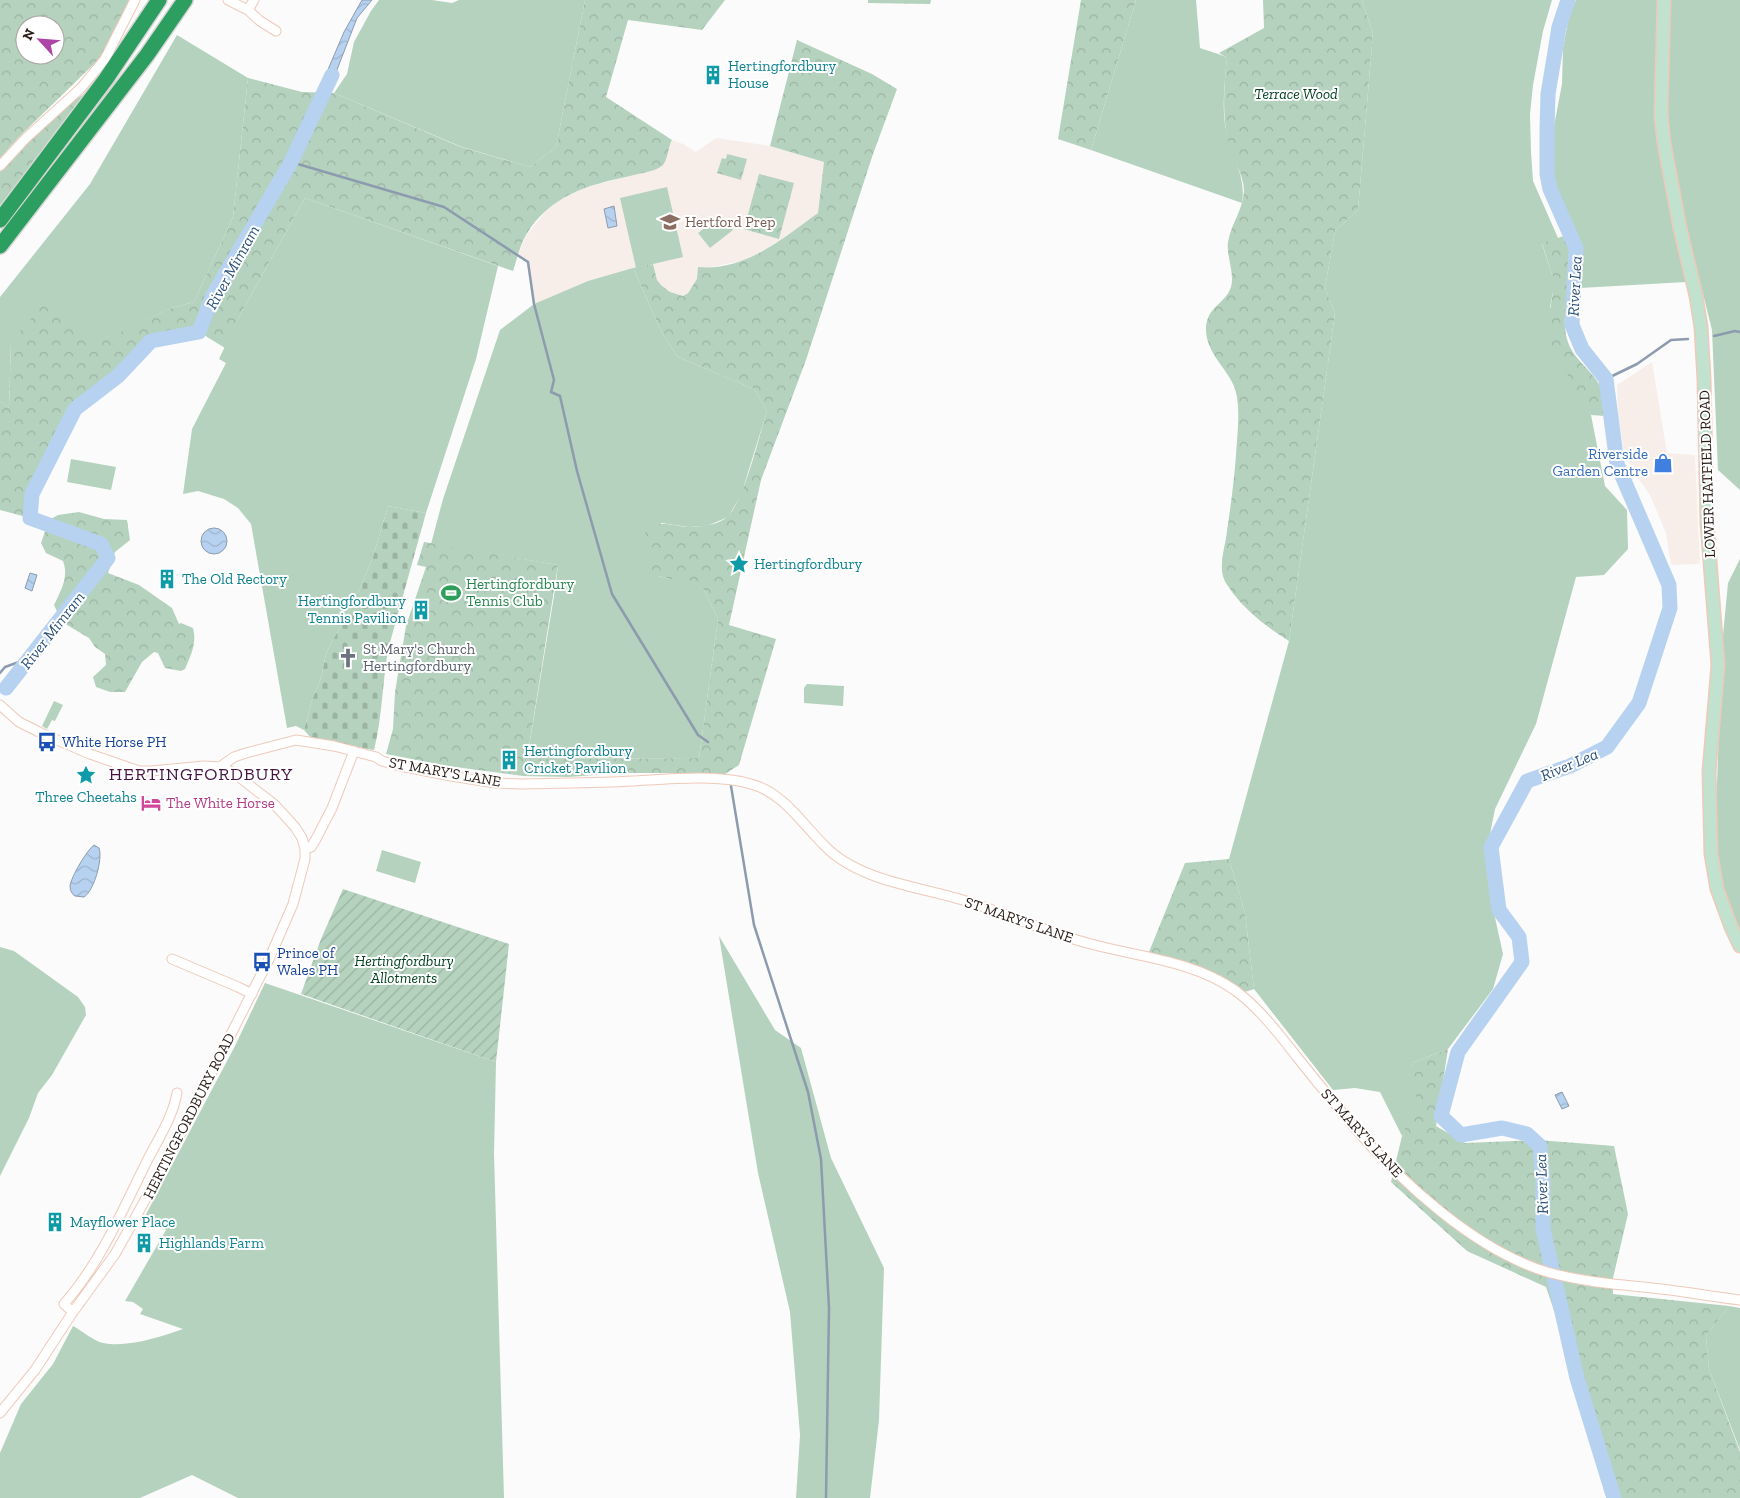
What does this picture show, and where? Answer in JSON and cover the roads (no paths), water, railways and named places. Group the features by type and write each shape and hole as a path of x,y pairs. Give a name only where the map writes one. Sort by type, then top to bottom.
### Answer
{"highway":[{"path":"0,220 106,80 159,0"},
{"path":"0,246 147,55 185,0"}],"main road":[{"name":"LOWER HATFIELD ROAD","path":"1664,0 1663,134 1669,175 1697,303 1705,388 1707,523 1718,665 1710,772 1711,854 1717,889 1740,946"}],"street":[{"path":"0,166 25,138 80,88 105,59 135,0"},
{"path":"228,0 248,10 260,21 276,31"},
{"path":"248,10 254,0"},
{"name":"HERTINGFORDBURY ROAD","path":"0,705 19,722 43,734 90,754 139,771 197,766 220,768 239,777 274,804 295,827 302,838 305,849 304,870 293,904 270,957 175,1145 115,1254 73,1312 35,1370 0,1413"},
{"name":"ST MARY'S LANE","path":"220,768 234,757 296,740 315,742 354,751 376,757 382,761 415,769 495,783 522,784 701,778 751,783 767,791 793,810 825,847 841,860 869,874 897,884 964,900 1072,939 1174,964 1203,973 1220,981 1237,992 1275,1028 1350,1123 1377,1154 1401,1177 1439,1210 1483,1241 1515,1259 1544,1271 1569,1278 1740,1300"},
{"path":"305,849 311,847 332,808 354,751"},
{"path":"172,960 252,994"},
{"path":"73,1312 64,1304 86,1276 102,1251 170,1117 178,1093"}],"water":[{"path":"362,0 372,0 357,18 328,93 318,93 344,32"},
{"path":"614,206 617,226 608,228 604,209"},
{"path":"214,528 223,532 227,541 223,550 214,554 205,550 201,541 205,532"},
{"path":"30,573 37,575 32,591 25,588"},
{"path":"94,845 99,848 100,859 94,882 88,894 84,897 75,896 70,889 71,882 76,870"},
{"path":"1562,1092 1569,1106 1562,1109 1555,1095"}],"waterway":[{"name":"River Lea","path":"1568,0 1559,27 1548,94 1547,174 1550,189 1576,248 1572,325 1582,349 1606,379 1617,464 1669,585 1670,608 1639,703 1607,747 1570,766 1527,781 1491,847 1499,910 1519,937 1522,962 1458,1052 1441,1116 1461,1135 1502,1128 1527,1134 1540,1146 1543,1183 1543,1229 1577,1378 1614,1498"},
{"name":"River Mimram","path":"6,688 108,558 101,544 30,518 32,494 75,409 118,376 151,341 199,332 212,297 291,162 332,75"},
{"path":"291,162 444,207 528,262 534,304 554,380 551,392 560,396 577,471 612,594 698,735 708,742"},
{"path":"1714,336 1735,331 1740,332"},
{"path":"1606,379 1637,364 1671,340 1688,339"},
{"path":"0,673 5,667 30,658"},
{"path":"731,786 754,925 808,1092 821,1159 829,1308 826,1498"}],"place":[{"name":"Hertingfordbury House","path":"713,75"},
{"name":"Hertford Prep","path":"670,222"},
{"name":"Riverside Garden Centre","path":"1663,463"},
{"name":"Hertingfordbury","path":"739,564"},
{"name":"The Old Rectory","path":"167,579"},
{"name":"Hertingfordbury Tennis Club","path":"451,593"},
{"name":"Hertingfordbury Tennis Pavilion","path":"421,610"},
{"name":"St Mary's Church Hertingfordbury","path":"348,658"},
{"name":"White Horse PH","path":"47,742"},
{"name":"Hertingfordbury Cricket Pavilion","path":"509,760"},
{"name":"Three Cheetahs","path":"86,775"},
{"name":"The White Horse","path":"151,803"},
{"name":"Prince of Wales PH","path":"262,962"},
{"name":"Mayflower Place","path":"55,1222"},
{"name":"Highlands Farm","path":"144,1243"}],"district":[{"name":"HERTINGFORDBURY","path":"201,774"}],"park label":[{"name":"Terrace Wood","path":"1296,94"},
{"name":"Hertingfordbury Allotments","path":"404,970"}]}
